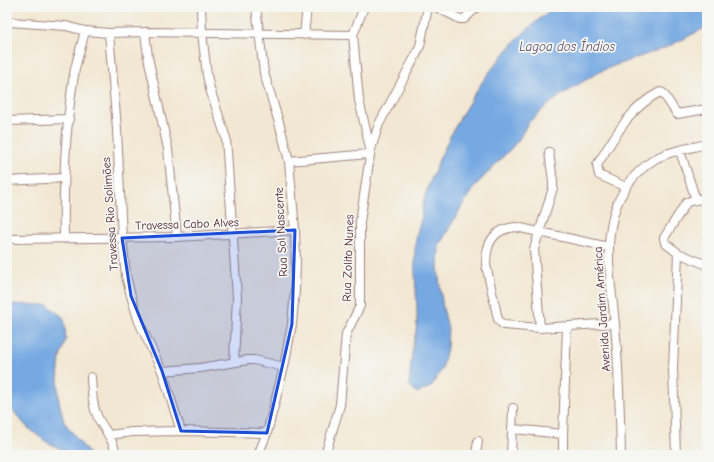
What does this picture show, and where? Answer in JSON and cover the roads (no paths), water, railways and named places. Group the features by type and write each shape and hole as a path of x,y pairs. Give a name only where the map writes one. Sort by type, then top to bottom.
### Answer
{"street":[{"path":"201,7 202,33 210,90 226,138 237,297 234,362"},
{"name":"Rua Sol Nascente","path":"256,7 264,73 289,161 295,230 295,290 292,324 284,367 267,433 258,455"},
{"path":"304,35 307,7"},
{"path":"364,7 353,35 359,100 370,151"},
{"path":"370,151 379,124 420,46 428,7"},
{"path":"436,7 460,19 464,19 477,7"},
{"path":"7,26 10,22 32,23 66,26 85,31 109,33 145,32 353,35"},
{"path":"64,239 64,178 69,120 75,68 85,31"},
{"path":"145,32 151,71 168,149 177,237"},
{"name":"Travessa Rio Solimões","path":"109,33 117,129 122,238 126,276 130,296 139,322 162,371 181,431"},
{"path":"626,187 599,175 597,165 616,133 635,110 659,92 662,92 677,114 707,109"},
{"path":"7,121 69,120"},
{"name":"Avenida Jardim América","path":"621,455 620,393 609,247 613,217 626,187 636,175 655,159 663,155 707,144"},
{"path":"289,161 370,151"},
{"name":"Rua Zolito Nunes","path":"325,455 340,405 346,334 360,306 360,222 370,151"},
{"path":"680,151 696,200"},
{"path":"540,328 533,253 538,232 553,188 549,152"},
{"path":"7,181 64,178"},
{"path":"707,198 686,203 664,238 665,243 678,252 707,265"},
{"path":"609,247 516,227 499,231 494,236 489,245 486,256 486,265 498,319 504,325 540,328 615,323"},
{"name":"Travessa Cabo Alves","path":"7,239 177,237 295,230"},
{"path":"677,455 673,353 678,252"},
{"path":"563,455 567,327"},
{"path":"162,371 200,368 254,360 284,367"},
{"path":"91,377 94,407 113,443 116,455"},
{"path":"511,455 513,408"},
{"path":"513,428 563,434"},
{"path":"109,435 132,432 181,431 267,433"},
{"path":"476,455 478,441"}],"water":[{"name":"Lagoa dos Índios","path":"555,7 707,7 707,27 665,48 597,73 560,96 528,123 518,141 475,186 439,246 438,267 443,308 448,328 447,348 442,369 431,387 417,393 409,385 412,351 417,325 415,271 416,236 421,220 424,199 446,145 475,92 512,45"},
{"path":"7,304 48,305 64,318 66,339 60,358 58,379 59,401 64,422 90,455 72,455 45,441 27,427 7,404"}]}
